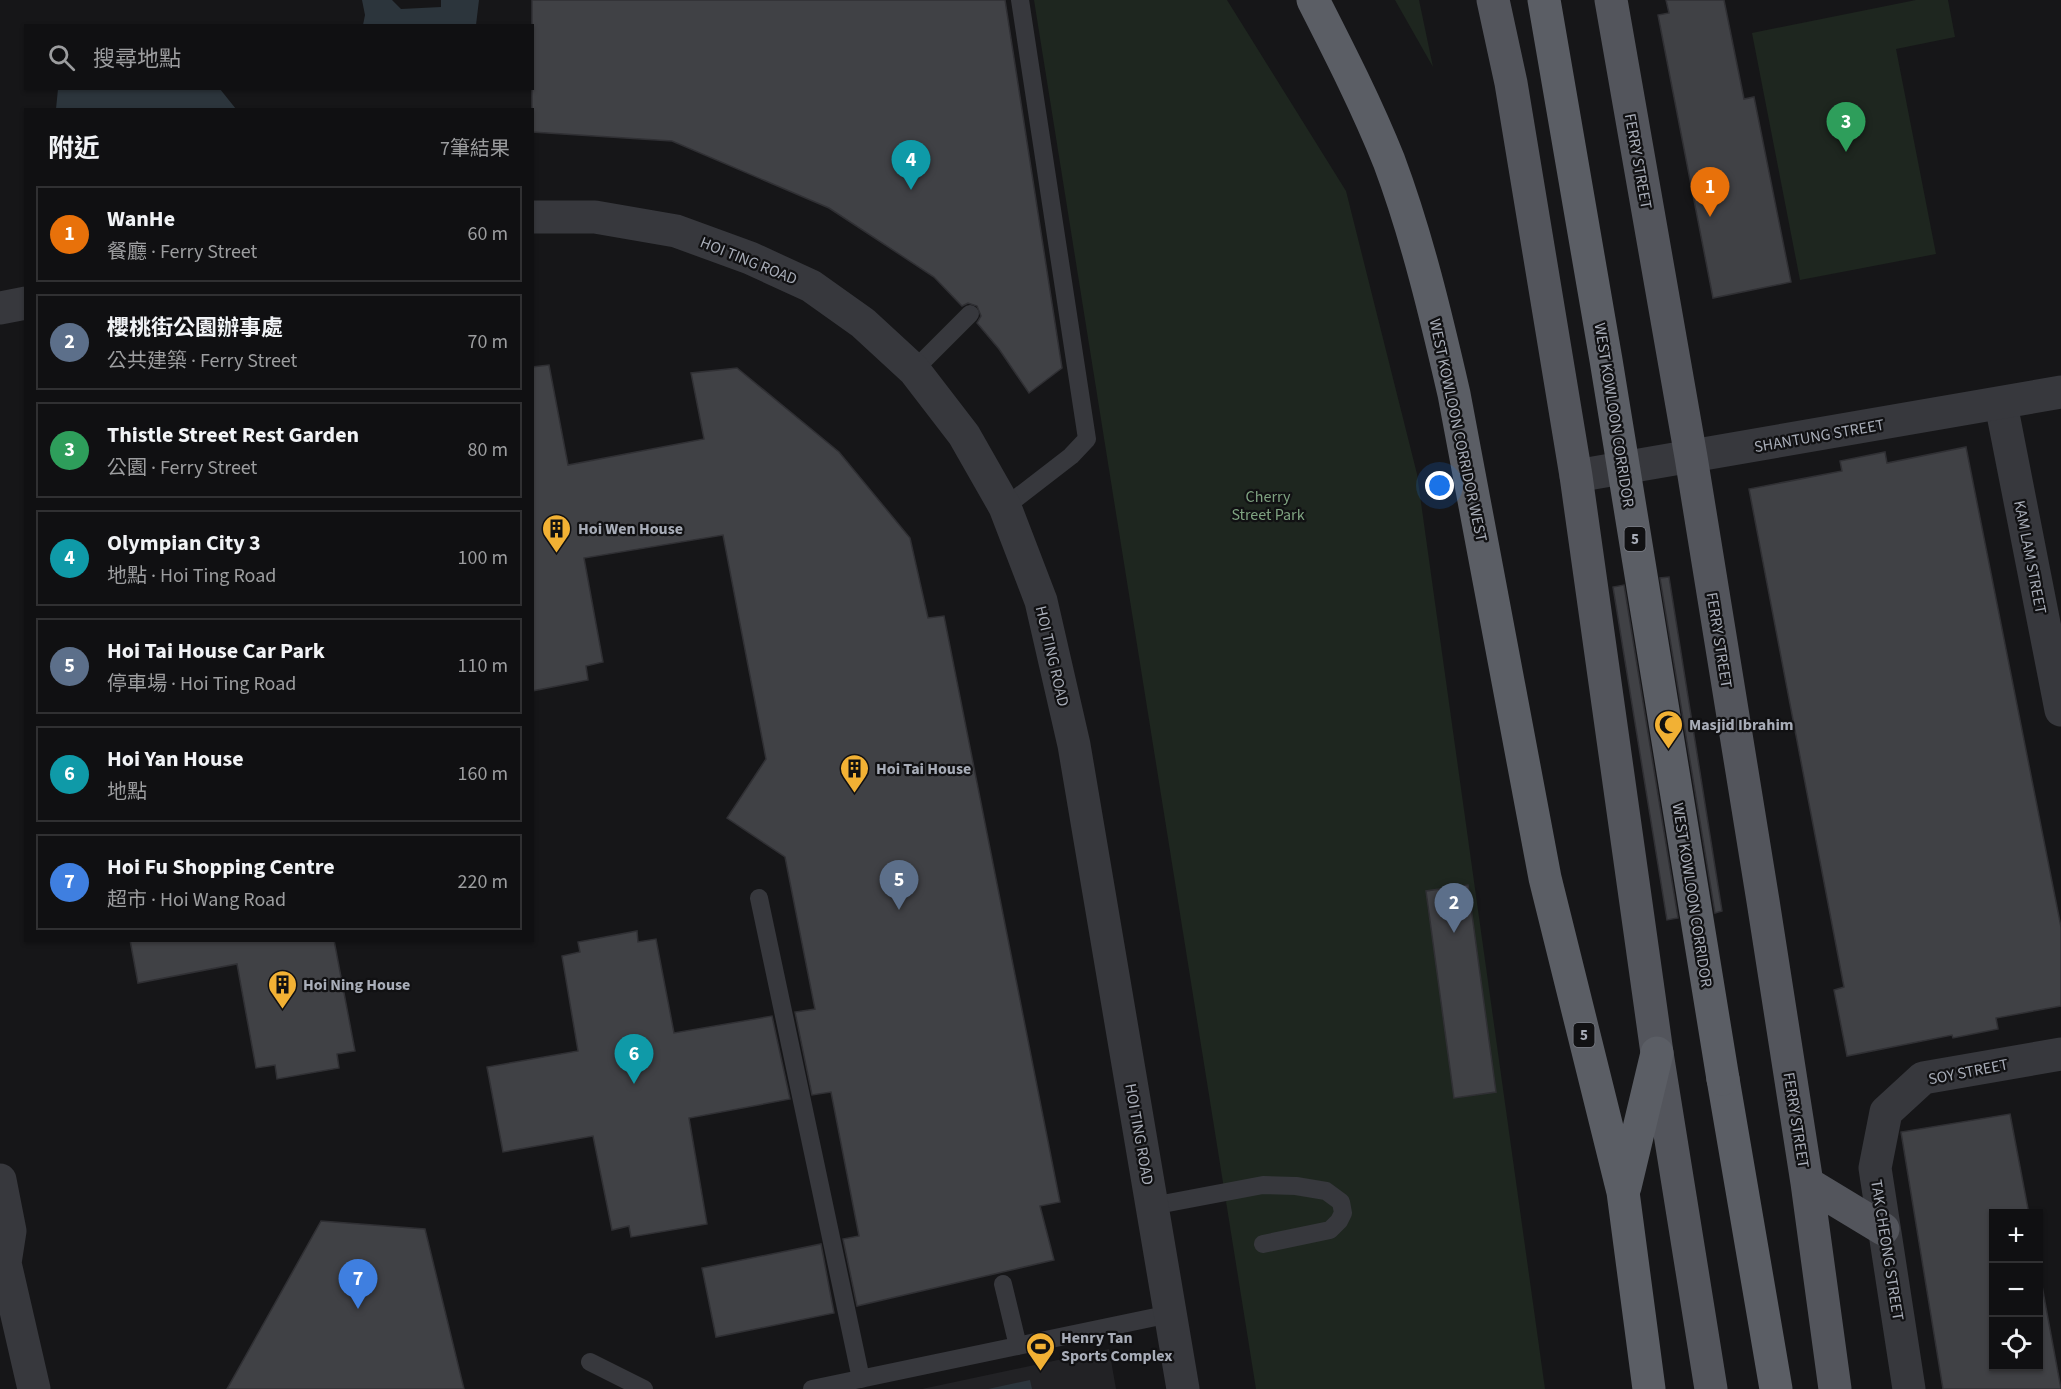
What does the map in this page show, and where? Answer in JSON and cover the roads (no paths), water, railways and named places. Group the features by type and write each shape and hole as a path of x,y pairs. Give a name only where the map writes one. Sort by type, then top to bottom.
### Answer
{"highway":[{"name":"WEST KOWLOON CORRIDOR WEST","path":"1313,0 1364,100 1389,163 1409,221 1441,336 1454,394 1545,878 1623,1192"},
{"name":"WEST KOWLOON CORRIDOR","path":"1544,0 1606,360 1776,1389"},
{"path":"1623,1192 1657,1053"},
{"name":"5","path":"1623,1192 1649,1389"}],"main road":[{"path":"1493,0 1511,83 1576,476 1657,1053 1711,1389"},
{"name":"FERRY STREET","path":"1611,0 1691,457 1763,901 1807,1183 1835,1389"},
{"path":"1807,1183 1883,1229"}],"street":[{"name":"HOI TING ROAD","path":"534,217 595,217 675,231 750,258 811,286 862,323 914,370 964,435 1005,507 1041,601 1074,745 1183,1389"},
{"path":"0,308 24,303"},
{"name":"SHANTUNG STREET","path":"1576,476 2061,392"},
{"name":"KAM LAM STREET","path":"2001,404 2061,710"},
{"name":"SOY STREET","path":"1886,1112 1923,1078 2061,1054"},
{"name":"TAK CHEONG STREET","path":"1886,1112 1875,1168 1909,1389"},
{"path":"0,1180 10,1231 2,1260 6,1303 34,1389"}],"lane":[{"path":"1005,507 1071,456 1087,439 1020,0"},
{"path":"914,370 970,314"},
{"path":"759,898 861,1378"},
{"path":"1152,1206 1263,1185 1296,1186 1326,1191 1341,1202 1343,1213 1330,1230 1263,1244"},
{"path":"1003,1284 1018,1346"},
{"path":"812,1389 1170,1314"},
{"path":"590,1362 644,1389"}],"place":[{"name":"Thistle Street Rest Garden","path":"1846,152"},
{"name":"Olympian City 3","path":"911,190"},
{"name":"WanHe","path":"1710,217"},
{"name":"Hoi Wen House","path":"557,554"},
{"name":"Masjid Ibrahim","path":"1668,750"},
{"name":"Hoi Tai House","path":"855,794"},
{"name":"Hoi Tai House Car Park","path":"899,910"},
{"name":"櫻桃街公園辦事處","path":"1454,933"},
{"name":"Hoi Ning House","path":"282,1010"},
{"name":"Hoi Yan House","path":"634,1084"},
{"name":"Hoi Fu Shopping Centre","path":"358,1309"},
{"name":"Henry Tan Sports Complex","path":"1040,1372"}],"park label":[{"name":"Cherry Street Park","path":"1268,505"}]}
